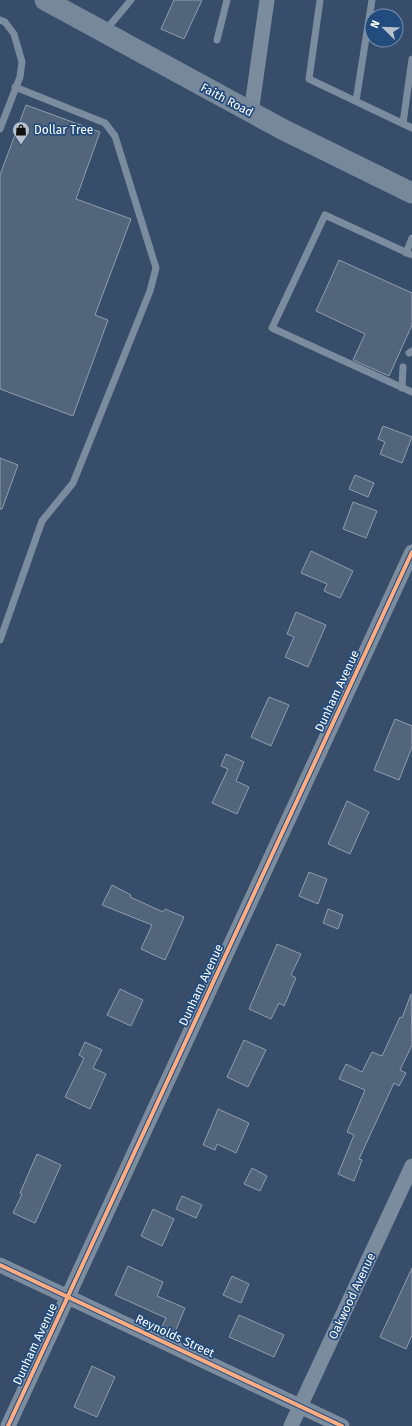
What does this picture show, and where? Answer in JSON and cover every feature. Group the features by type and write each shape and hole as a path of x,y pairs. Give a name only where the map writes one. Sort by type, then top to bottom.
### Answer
{"main road":[{"name":"Faith Road","path":"45,0 251,113 412,193"}],"street":[{"path":"251,113 267,0"},
{"name":"Dunham Avenue","path":"8,1426 412,552"},
{"name":"Oakwood Avenue","path":"291,1426 412,1166"},
{"name":"Reynolds Street","path":"0,1265 342,1426"}],"lane":[{"path":"104,33 131,0"},
{"path":"217,40 227,0"},
{"path":"320,0 309,79 356,100 412,128"},
{"path":"356,100 372,0"},
{"path":"0,20 5,22 14,34 22,62 16,87 0,129"},
{"path":"403,123 410,90 412,59"},
{"path":"0,640 42,522 73,484 150,291 156,268 115,136 104,123 16,87"},
{"path":"412,238 409,254 325,215 272,328 412,392"},
{"path":"402,388 403,367"}],"building":[{"path":"174,0 202,0 184,39 161,29"},
{"path":"26,105 100,132 76,199 131,219 95,315 108,320 73,416 0,389 0,175"},
{"path":"339,260 412,293 412,325 389,376 353,360 365,334 316,311"},
{"path":"383,426 412,437 402,463 380,454 385,442 378,439"},
{"path":"0,458 18,465 2,509 0,509"},
{"path":"355,475 374,483 368,497 349,489"},
{"path":"353,502 377,511 366,538 343,529"},
{"path":"311,551 353,571 340,598 324,591 327,584 301,573"},
{"path":"296,612 326,625 308,667 285,657 294,637 287,634"},
{"path":"269,697 289,705 271,746 251,737"},
{"path":"395,719 412,726 412,747 399,780 374,770"},
{"path":"226,754 244,762 236,781 249,787 237,814 212,803 228,769 221,766"},
{"path":"347,801 369,812 350,854 328,844"},
{"path":"309,872 327,879 318,904 299,896"},
{"path":"112,885 131,895 130,897 163,912 165,909 184,917 165,960 141,949 152,925 102,905"},
{"path":"328,909 343,915 338,929 323,923"},
{"path":"277,944 301,954 291,975 296,978 284,1006 279,1003 271,1019 249,1009"},
{"path":"120,989 143,1000 131,1026 107,1015"},
{"path":"411,994 412,1045 400,1070 406,1073 399,1086 394,1083 359,1159 362,1160 354,1181 338,1174 354,1135 347,1132 365,1090 339,1079 346,1064 362,1072 372,1052 382,1056 400,1017 402,1018"},
{"path":"244,1040 266,1050 248,1087 227,1077"},
{"path":"85,1042 102,1050 93,1068 106,1074 90,1109 65,1097 84,1058 79,1055"},
{"path":"218,1109 249,1123 236,1153 217,1144 215,1150 203,1145"},
{"path":"37,1154 61,1165 35,1223 13,1213"},
{"path":"252,1168 267,1176 260,1191 244,1184"},
{"path":"182,1196 202,1205 196,1218 176,1209"},
{"path":"153,1209 174,1219 162,1246 141,1236"},
{"path":"128,1266 163,1282 157,1296 185,1308 175,1332 162,1327 166,1318 115,1295"},
{"path":"412,1268 412,1335 406,1349 380,1337"},
{"path":"232,1276 249,1284 241,1303 223,1295"},
{"path":"239,1315 284,1335 274,1357 229,1337"},
{"path":"92,1366 115,1377 97,1417 74,1407"}],"cycle path":[{"path":"8,1426 412,552"},
{"path":"0,1265 342,1426"}],"place":[{"name":"Dollar Tree","path":"21,145"}]}
